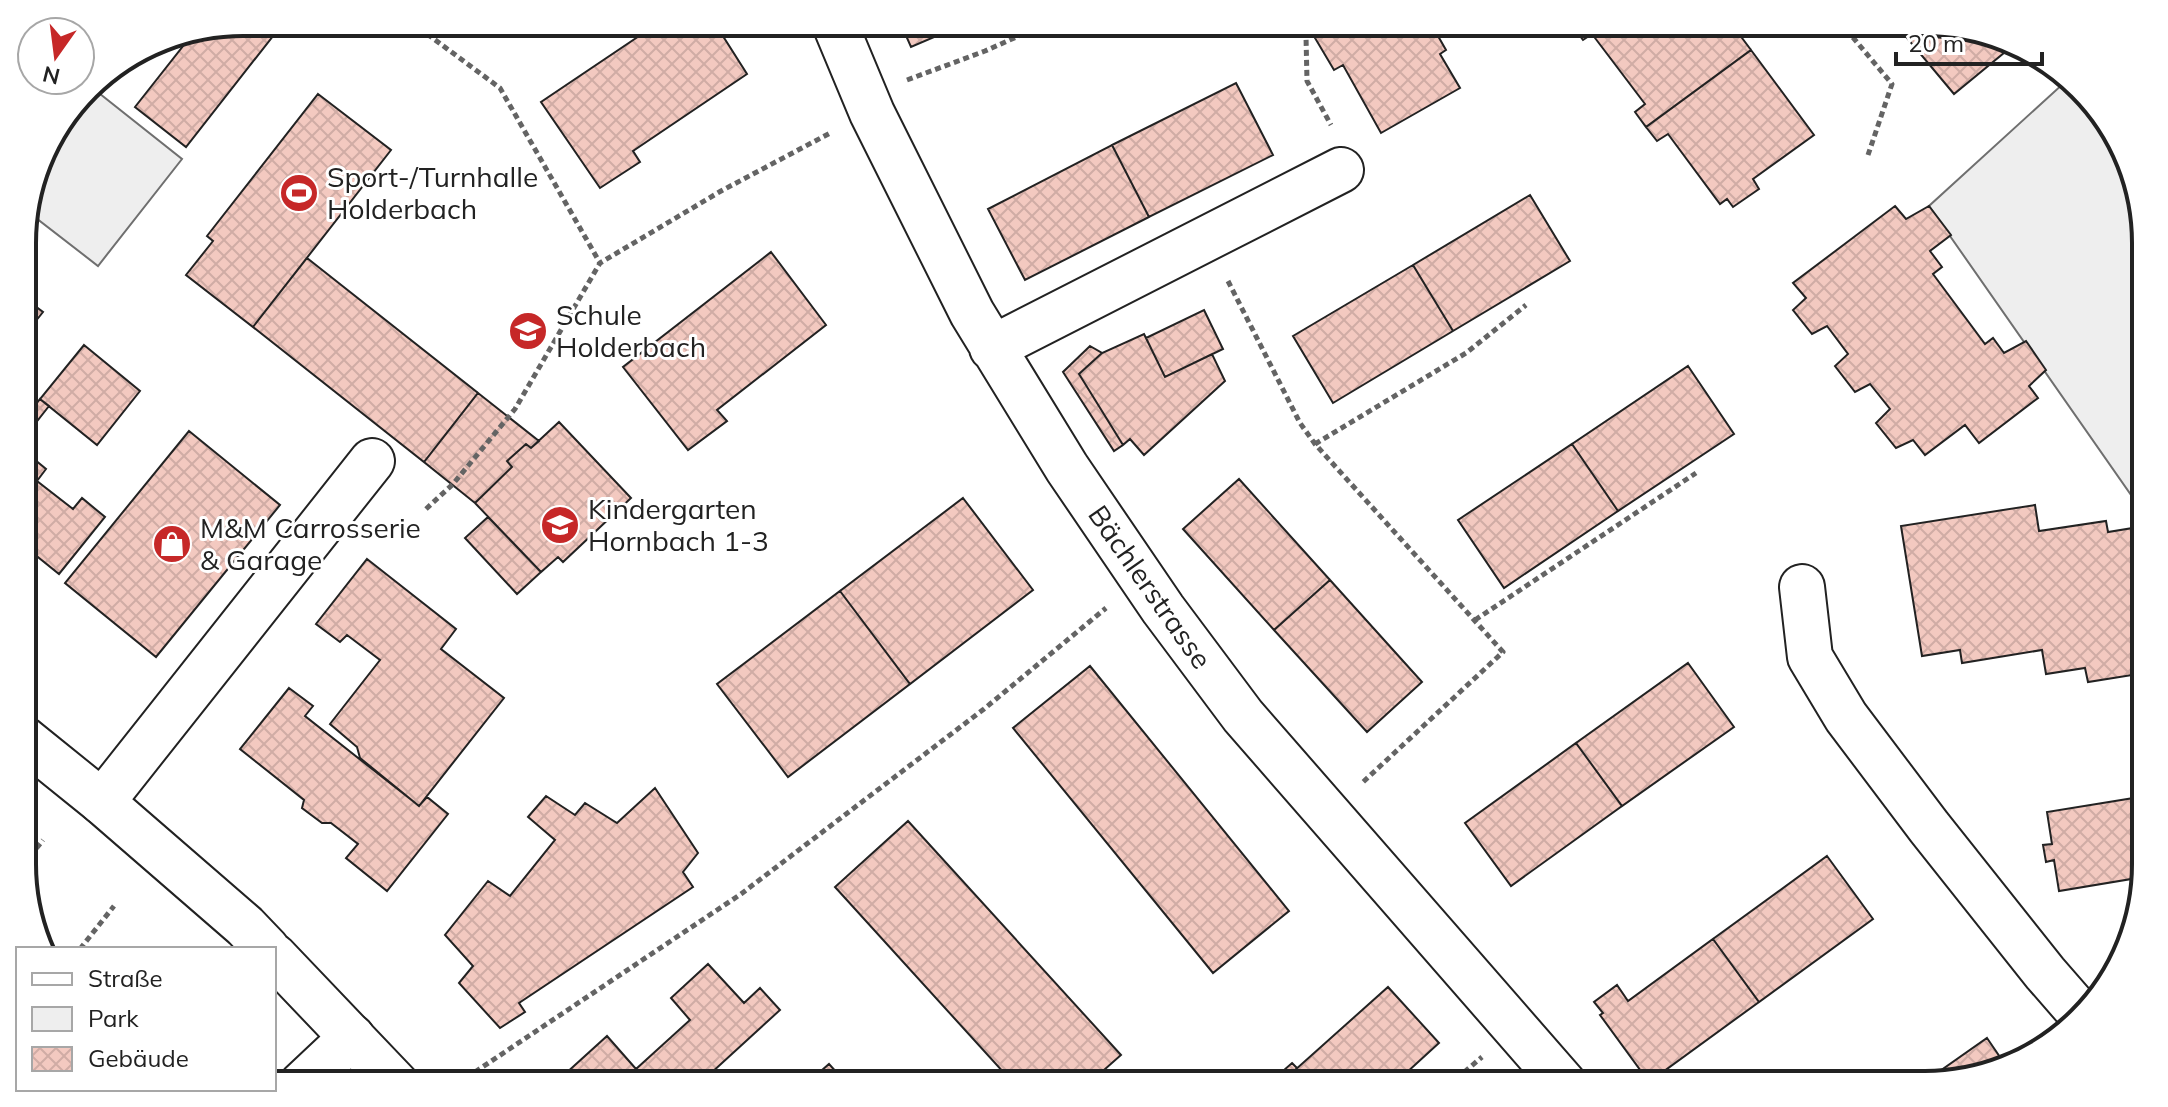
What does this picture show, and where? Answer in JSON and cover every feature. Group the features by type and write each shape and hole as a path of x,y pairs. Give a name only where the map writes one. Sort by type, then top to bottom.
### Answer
{"street":[{"name":"Bächlerstrasse","path":"840,36 872,113 992,348 1067,468 1146,584 1243,716 1553,1071"},
{"path":"992,348 1336,149"},
{"path":"102,802 372,461"},
{"path":"1802,587 1810,657 1846,717 1938,839 2074,1007"},
{"path":"36,749 102,802 265,947"},
{"path":"276,958 384,1071"},
{"path":"316,1071 352,1037"}],"path":[{"path":"430,36 500,88 600,263"},
{"path":"901,82 1019,36"},
{"path":"1306,36 1307,81 1336,149"},
{"path":"1852,36 1892,84 1868,155"},
{"path":"426,509 453,484 515,409 600,263 721,191 840,128"},
{"path":"1224,273 1300,423 1315,444 1503,652 1365,780"},
{"path":"1315,444 1466,353 1526,305"},
{"path":"1475,620 1696,473"},
{"path":"476,1071 741,894 984,709 1113,603"},
{"path":"36,849 43,840"},
{"path":"82,947 114,906"},
{"path":"1465,1071 1488,1051"}],"green space":[{"path":"2060,87 2089,117 2116,164 2130,216 2132,496 1929,206"},
{"path":"100,94 182,159 98,266 38,219 43,189 57,151 71,128"}],"building":[{"path":"229,36 273,36 186,147 135,107 184,45"},
{"path":"639,36 723,36 747,74 633,151 640,162 600,188 541,102"},
{"path":"906,36 937,36 911,47"},
{"path":"1438,36 1446,50 1440,54 1460,88 1381,133 1343,65 1334,70 1315,38"},
{"path":"1594,36 1740,36 1751,50 1646,127 1635,112 1645,104"},
{"path":"1905,36 1952,38 2005,52 1954,94"},
{"path":"1751,50 1814,135 1753,179 1759,189 1733,207 1727,199 1720,204 1668,134 1657,141 1646,127"},
{"path":"1236,83 1273,155 1149,217 1112,145"},
{"name":"Sport-/Turnhalle Holderbach","path":"318,94 391,150 253,327 186,275 213,241 207,236"},
{"path":"1112,145 1149,217 1025,280 988,209"},
{"path":"1530,195 1570,261 1453,331 1413,265"},
{"path":"1895,206 1906,219 1929,206 1951,235 1930,251 1942,267 1933,274 1985,344 1993,338 2004,353 2026,341 2046,370 2029,386 2038,398 1979,443 1965,425 1925,455 1913,440 1896,448 1876,423 1890,409 1870,384 1855,392 1835,366 1848,354 1827,326 1812,334 1793,310 1806,298 1793,283"},
{"path":"771,252 826,325 717,410 727,421 688,450 623,367"},
{"path":"307,258 478,393 424,462 253,327"},
{"path":"1413,265 1453,331 1333,403 1293,336"},
{"path":"36,307 43,312 36,321"},
{"path":"1204,310 1223,349 1165,377 1146,338"},
{"path":"1144,334 1165,377 1212,354 1225,381 1144,455 1130,439 1123,445 1079,374 1102,353"},
{"path":"84,345 140,391 97,445 40,399"},
{"path":"1090,346 1102,353 1079,374 1123,445 1114,451 1063,372"},
{"path":"1688,366 1734,434 1618,511 1572,444"},
{"path":"478,393 539,441 531,448 526,444 507,461 512,467 475,503 424,462"},
{"path":"40,399 49,406 36,422 36,404"},
{"path":"559,422 631,498 563,562 558,557 541,572 475,503 512,467 507,461 526,444 531,448"},
{"name":"M&M Carrosserie & Garage","path":"189,431 280,505 156,657 65,583"},
{"path":"1572,444 1618,511 1504,588 1458,520"},
{"path":"36,461 46,469 37,481 73,509 82,498 105,517 59,574 36,555"},
{"path":"1239,479 1330,580 1274,630 1183,529"},
{"path":"963,498 1033,590 910,684 840,591"},
{"path":"2035,505 2039,531 2106,521 2108,532 2132,528 2132,675 2088,682 2085,668 2046,674 2042,650 1962,663 1960,650 1922,656 1901,526"},
{"path":"488,517 541,572 517,594 465,538"},
{"path":"367,559 456,629 441,649 504,698 419,806 360,758 357,747 330,724 380,660 347,635 340,642 316,624"},
{"path":"1330,580 1422,682 1367,732 1274,630"},
{"path":"840,591 910,684 788,777 717,684"},
{"path":"1688,663 1734,727 1622,806 1576,743"},
{"path":"1090,666 1289,911 1213,973 1013,728"},
{"path":"289,688 313,706 305,716 419,806 427,797 448,814 387,891 346,858 358,844 331,823 322,823 302,808 304,800 240,749"},
{"path":"1576,743 1622,806 1511,886 1465,823"},
{"path":"655,788 698,853 683,872 693,887 519,1003 525,1012 500,1028 459,983 473,966 445,935 488,881 510,896 555,840 528,817 546,796 575,815 585,803 617,823"},
{"path":"2132,798 2131,879 2059,891 2054,860 2046,862 2043,845 2052,844 2047,812"},
{"path":"908,821 1121,1055 1103,1071 1002,1071 835,887"},
{"path":"1827,856 1873,919 1759,1002 1713,939"},
{"path":"1713,939 1759,1002 1664,1071 1641,1071 1594,1002 1617,985 1628,1001"},
{"path":"708,964 744,1003 760,988 780,1010 713,1071 568,1071 607,1036 636,1069 690,1020 671,998"},
{"path":"1388,987 1439,1043 1408,1071 1295,1070"},
{"path":"1987,1038 2000,1057 1965,1067 1940,1071"},
{"path":"1292,1063 1297,1068 1296,1071 1283,1071"},
{"path":"829,1064 835,1071 821,1071"}],"place":[{"name":"Sport-/Turnhalle Holderbach","path":"299,193"},
{"name":"Schule Holderbach","path":"528,331"},
{"name":"Kindergarten Hornbach 1-3","path":"560,525"},
{"name":"M&M Carrosserie & Garage","path":"172,544"}]}
